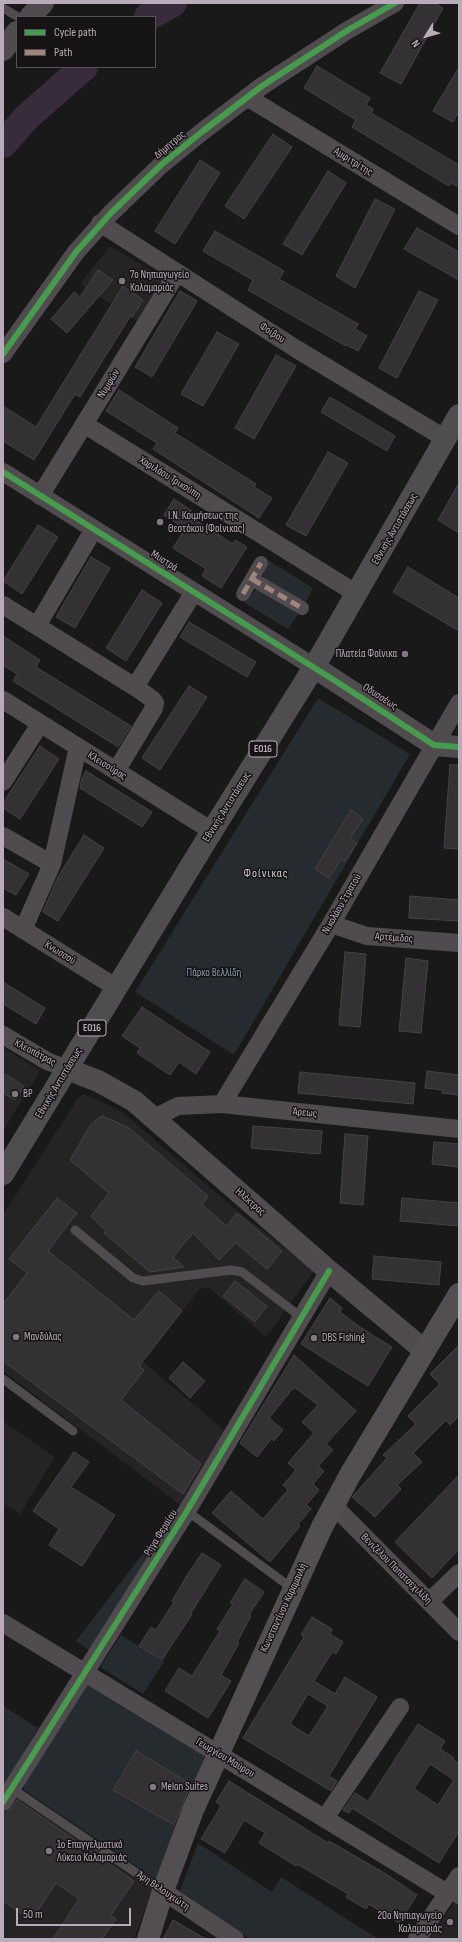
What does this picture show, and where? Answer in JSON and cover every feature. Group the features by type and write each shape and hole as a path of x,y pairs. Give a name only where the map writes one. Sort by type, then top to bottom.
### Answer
{"main road":[{"name":"Εθνικής Αντιστάσεως","path":"3,1174 314,667 459,415"},
{"name":"Κωνσταντίνου Καραμανλή","path":"148,1939 180,1842 218,1753 333,1505 424,1350 459,1295"}],"street":[{"path":"31,16 43,3"},
{"name":"Δήμητρας","path":"3,354 56,277 100,223 166,161 247,97 303,58 395,3"},
{"path":"3,50 16,33"},
{"name":"Αμφιτρίτης","path":"247,97 459,226"},
{"name":"Φοίβου","path":"100,223 298,350 446,438"},
{"name":"Νυμφών","path":"40,496 177,273"},
{"name":"Χαριλάου Τρικούπη","path":"84,424 357,594"},
{"name":"Μυστρά","path":"3,472 314,667"},
{"path":"37,626 94,529"},
{"path":"243,594 261,563"},
{"path":"252,579 302,608"},
{"path":"135,687 194,592"},
{"path":"3,605 152,699 155,706 150,718 116,771"},
{"name":"Οδυσσέως","path":"314,667 434,745"},
{"name":"Κλεισούρας","path":"3,700 212,831"},
{"name":"Νικολάου Στρατού","path":"222,1104 331,924 459,703"},
{"path":"3,782 40,724"},
{"path":"434,745 459,747"},
{"path":"23,930 52,864 78,747"},
{"path":"3,836 52,864"},
{"name":"Κνωσσού","path":"3,917 117,988"},
{"name":"Αρτέμιδος","path":"331,924 367,936 459,942"},
{"name":"Κλεοπάτρας","path":"3,1035 47,1061 68,1069"},
{"name":"Ηλέκτρας","path":"68,1069 98,1081 122,1094 154,1118 329,1271 424,1350"},
{"name":"Άρεως","path":"154,1118 178,1106 222,1104 459,1128"},
{"name":"Ρήγα Φεραίου","path":"7,1795 187,1511 329,1271"},
{"name":"Βενιζέλου Παπατσεχιλίδη","path":"333,1505 459,1632"},
{"path":"429,1602 459,1573"},
{"name":"Γεωργίου Μαύρου","path":"3,1623 453,1897"},
{"path":"325,1818 400,1707"},
{"path":"417,1939 453,1897 459,1876"},
{"name":"Άρη Βελουχιώτη","path":"163,1891 235,1939"}],"lane":[{"path":"3,8 16,16"},
{"path":"75,1230 133,1278 143,1281 231,1270 242,1272 301,1317"},
{"path":"3,1379 73,1431"},
{"path":"187,1511 293,1589"},
{"name":"Άρη Βελουχιώτη","path":"7,1795 163,1891"}],"shaded area":[{"name":"7ο Νηπιαγωγείο Καλαμαριάς","path":"110,246 162,278 162,284 138,322 80,284"},
{"name":"BP","path":"3,1047 40,1071 3,1131"},
{"path":"84,1094 121,1111 234,1208 314,1271 266,1337 208,1287 200,1289 142,1361 225,1431 180,1505 3,1371 3,1215 78,1098"},
{"path":"3,1421 55,1457 20,1514 6,1505 3,1508"},
{"name":"1ο Επαγγελματικό Λύκειο Καλαμαριάς","path":"14,1794 152,1890 134,1939 3,1939 3,1811"},
{"name":"20ο Νηπιαγωγείο Καλαμαριάς","path":"455,1902 459,1905 459,1939 429,1939"}],"green space":[{"path":"268,560 313,588 304,605 262,579"},
{"path":"257,589 298,614 288,629 243,602"},
{"name":"Πάρκο Βελλίδη","path":"318,698 410,754 234,1055 135,992"},
{"path":"180,1505 90,1651 76,1641"},
{"path":"121,1635 164,1662 143,1694 100,1667"},
{"path":"88,1680 207,1752 193,1785 136,1751 113,1789 175,1826 161,1883 24,1790 23,1785"},
{"path":"3,1706 38,1728 3,1787"},
{"path":"198,1843 272,1892 281,1877 378,1939 250,1939 180,1891"}],"building":[{"path":"420,3 434,3 443,8 401,84 380,73"},
{"path":"317,66 370,98 366,105 373,109 371,113 459,165 459,187 451,183 449,186 352,127 356,120 304,88"},
{"path":"459,67 459,111 453,122 433,111"},
{"path":"273,134 292,147 244,219 225,206"},
{"path":"200,160 220,173 175,244 155,231"},
{"path":"328,171 346,183 302,255 283,244"},
{"path":"375,199 395,209 355,288 336,276"},
{"path":"417,228 459,252 459,280 404,249"},
{"path":"215,231 284,271 279,279 358,324 355,329 367,336 358,351 347,345 346,346 248,290 253,280 203,251"},
{"path":"98,270 113,280 67,333 51,319 74,292 80,297"},
{"path":"123,286 143,300 132,317 131,315 80,397 75,394 34,460 3,441 3,406 36,427"},
{"path":"180,291 197,301 152,377 135,367"},
{"path":"419,291 438,300 397,378 379,368"},
{"path":"217,332 239,344 203,406 181,394"},
{"path":"276,355 296,366 254,439 235,428"},
{"path":"119,390 178,428 175,433 256,484 254,487 272,498 259,518 153,449 157,443 106,411"},
{"path":"330,397 395,436 387,451 321,412"},
{"path":"328,452 348,463 306,536 286,525"},
{"path":"459,483 459,533 438,520"},
{"path":"174,499 192,511 189,516 233,544 235,540 247,547 221,588 202,576 206,569 173,548 185,529 164,515"},
{"path":"38,525 58,537 22,594 3,581"},
{"path":"91,557 110,568 75,628 56,617"},
{"path":"408,567 459,598 459,631 393,592"},
{"path":"142,590 162,603 126,661 106,648"},
{"path":"189,622 256,662 247,677 180,637"},
{"path":"3,636 40,660 36,667 131,726 118,747 13,681 17,674 3,665"},
{"path":"189,686 207,697 160,770 142,758"},
{"path":"40,746 59,759 20,819 3,808 3,803"},
{"path":"450,765 459,765 459,849 444,848"},
{"path":"86,771 152,812 142,827 80,788 82,778"},
{"path":"351,810 363,819 350,838 357,843 345,861 341,859 329,878 315,869"},
{"path":"84,835 104,848 58,921 43,912 58,877"},
{"path":"3,859 29,874 16,895 3,888"},
{"path":"410,896 459,900 459,921 409,918"},
{"path":"345,952 366,954 360,1027 339,1025"},
{"path":"406,958 428,961 421,1033 399,1031"},
{"path":"3,982 45,1008 36,1024 3,1004"},
{"path":"142,1007 210,1052 196,1074 179,1062 170,1075 137,1053 140,1048 122,1036"},
{"path":"427,1071 459,1075 459,1095 442,1093 443,1090 425,1088"},
{"path":"300,1072 415,1083 413,1104 298,1093"},
{"path":"3,1073 24,1086 15,1100 3,1093"},
{"path":"103,1116 129,1128 208,1196 202,1205 227,1226 237,1213 282,1251 267,1269 236,1243 219,1260 193,1233 173,1257 184,1267 150,1272 104,1233 106,1231 91,1216 109,1193 70,1160 91,1124"},
{"path":"253,1126 322,1131 320,1154 251,1148"},
{"path":"345,1134 368,1136 363,1205 340,1203"},
{"path":"434,1142 459,1144 459,1167 432,1164"},
{"path":"57,1198 77,1213 48,1251 134,1320 159,1291 182,1311 139,1366 144,1370 121,1400 201,1464 183,1494 3,1361 3,1304 27,1273 9,1259"},
{"path":"402,1198 459,1203 459,1226 400,1221"},
{"path":"374,1256 441,1262 439,1285 372,1279"},
{"path":"235,1281 267,1306 255,1322 223,1296"},
{"path":"330,1298 342,1308 340,1312 360,1327 392,1347 368,1386 301,1344"},
{"path":"459,1345 459,1416 450,1425 446,1420 413,1453 422,1462 397,1485 401,1489 375,1517 352,1497 387,1458 383,1455 416,1424 408,1416 440,1384 430,1374"},
{"path":"294,1355 356,1411 326,1444 333,1450 318,1466 324,1471 313,1484 319,1490 306,1505 311,1509 298,1524 300,1526 270,1562 212,1513 231,1491 263,1519 288,1490 283,1485 296,1470 288,1463 314,1433 302,1422 318,1405 294,1387 269,1418 283,1430 274,1441 272,1438 257,1457 240,1443"},
{"path":"183,1362 205,1381 190,1398 169,1378"},
{"path":"74,1452 89,1462 71,1487 115,1515 82,1566 49,1545 59,1529 33,1511"},
{"path":"459,1475 459,1549 432,1578 395,1542"},
{"path":"202,1553 221,1565 191,1613 192,1614 162,1660 139,1646 151,1627 156,1630 174,1602 172,1601 186,1577"},
{"path":"245,1579 264,1592 249,1615 251,1616 237,1642 239,1643 221,1675 231,1681 208,1718 165,1691 179,1668 192,1676 220,1631 217,1629 233,1604 230,1603"},
{"path":"312,1617 332,1629 330,1634 343,1642 336,1654 332,1652 314,1681 335,1694 345,1677 377,1697 329,1776 337,1781 331,1791 243,1738 304,1637 301,1635","holes":["308,1694 328,1706 309,1736 290,1724"]},
{"path":"418,1724 445,1741 440,1749 454,1758 453,1760 459,1764 459,1831 439,1863 352,1808 349,1813 343,1810 355,1793 368,1801","holes":["430,1764 454,1780 438,1805 414,1789"]},
{"name":"Melon Suites","path":"136,1751 191,1784 174,1825 113,1790"},
{"path":"229,1781 328,1843 329,1841 386,1874 417,1895 399,1923 369,1904 366,1909 346,1897 348,1894 297,1864 296,1866 259,1843 265,1833 244,1820 225,1853 201,1839 221,1806 216,1802"},
{"name":"1ο Επαγγελματικό Λύκειο Καλαμαριάς","path":"17,1800 134,1881 111,1915 116,1919 102,1939 53,1939 79,1899 56,1883 33,1918 26,1914 25,1916 3,1901 3,1816"},
{"path":"173,1920 206,1939 163,1939"}],"waterway":[{"path":"150,16 173,3"},
{"path":"3,144 27,117 83,68"}],"marked path":[{"path":"243,594 261,563"},
{"path":"252,579 302,608"}],"cycle path":[{"path":"3,354 76,252 111,213 161,165 262,86 348,30 395,3"},
{"path":"3,472 337,682 434,745 459,747"},
{"path":"3,1802 187,1511 329,1271"}],"place":[{"name":"7ο Νηπιαγωγείο Καλαμαριάς","path":"122,281"},
{"name":"Ι.Ν. Κοιμήσεως της Θεοτόκου (Φοίνικας)","path":"160,522"},
{"name":"Πλατεία Φοίνικα","path":"405,654"},
{"name":"BP","path":"15,1094"},
{"name":"Μανδύλας","path":"16,1337"},
{"name":"DBS Fishing","path":"314,1338"},
{"name":"Melon Suites","path":"153,1787"},
{"name":"1ο Επαγγελματικό Λύκειο Καλαμαριάς","path":"49,1851"},
{"name":"20ο Νηπιαγωγείο Καλαμαριάς","path":"450,1922"}],"district":[{"name":"Φοίνικας","path":"266,874"}]}
